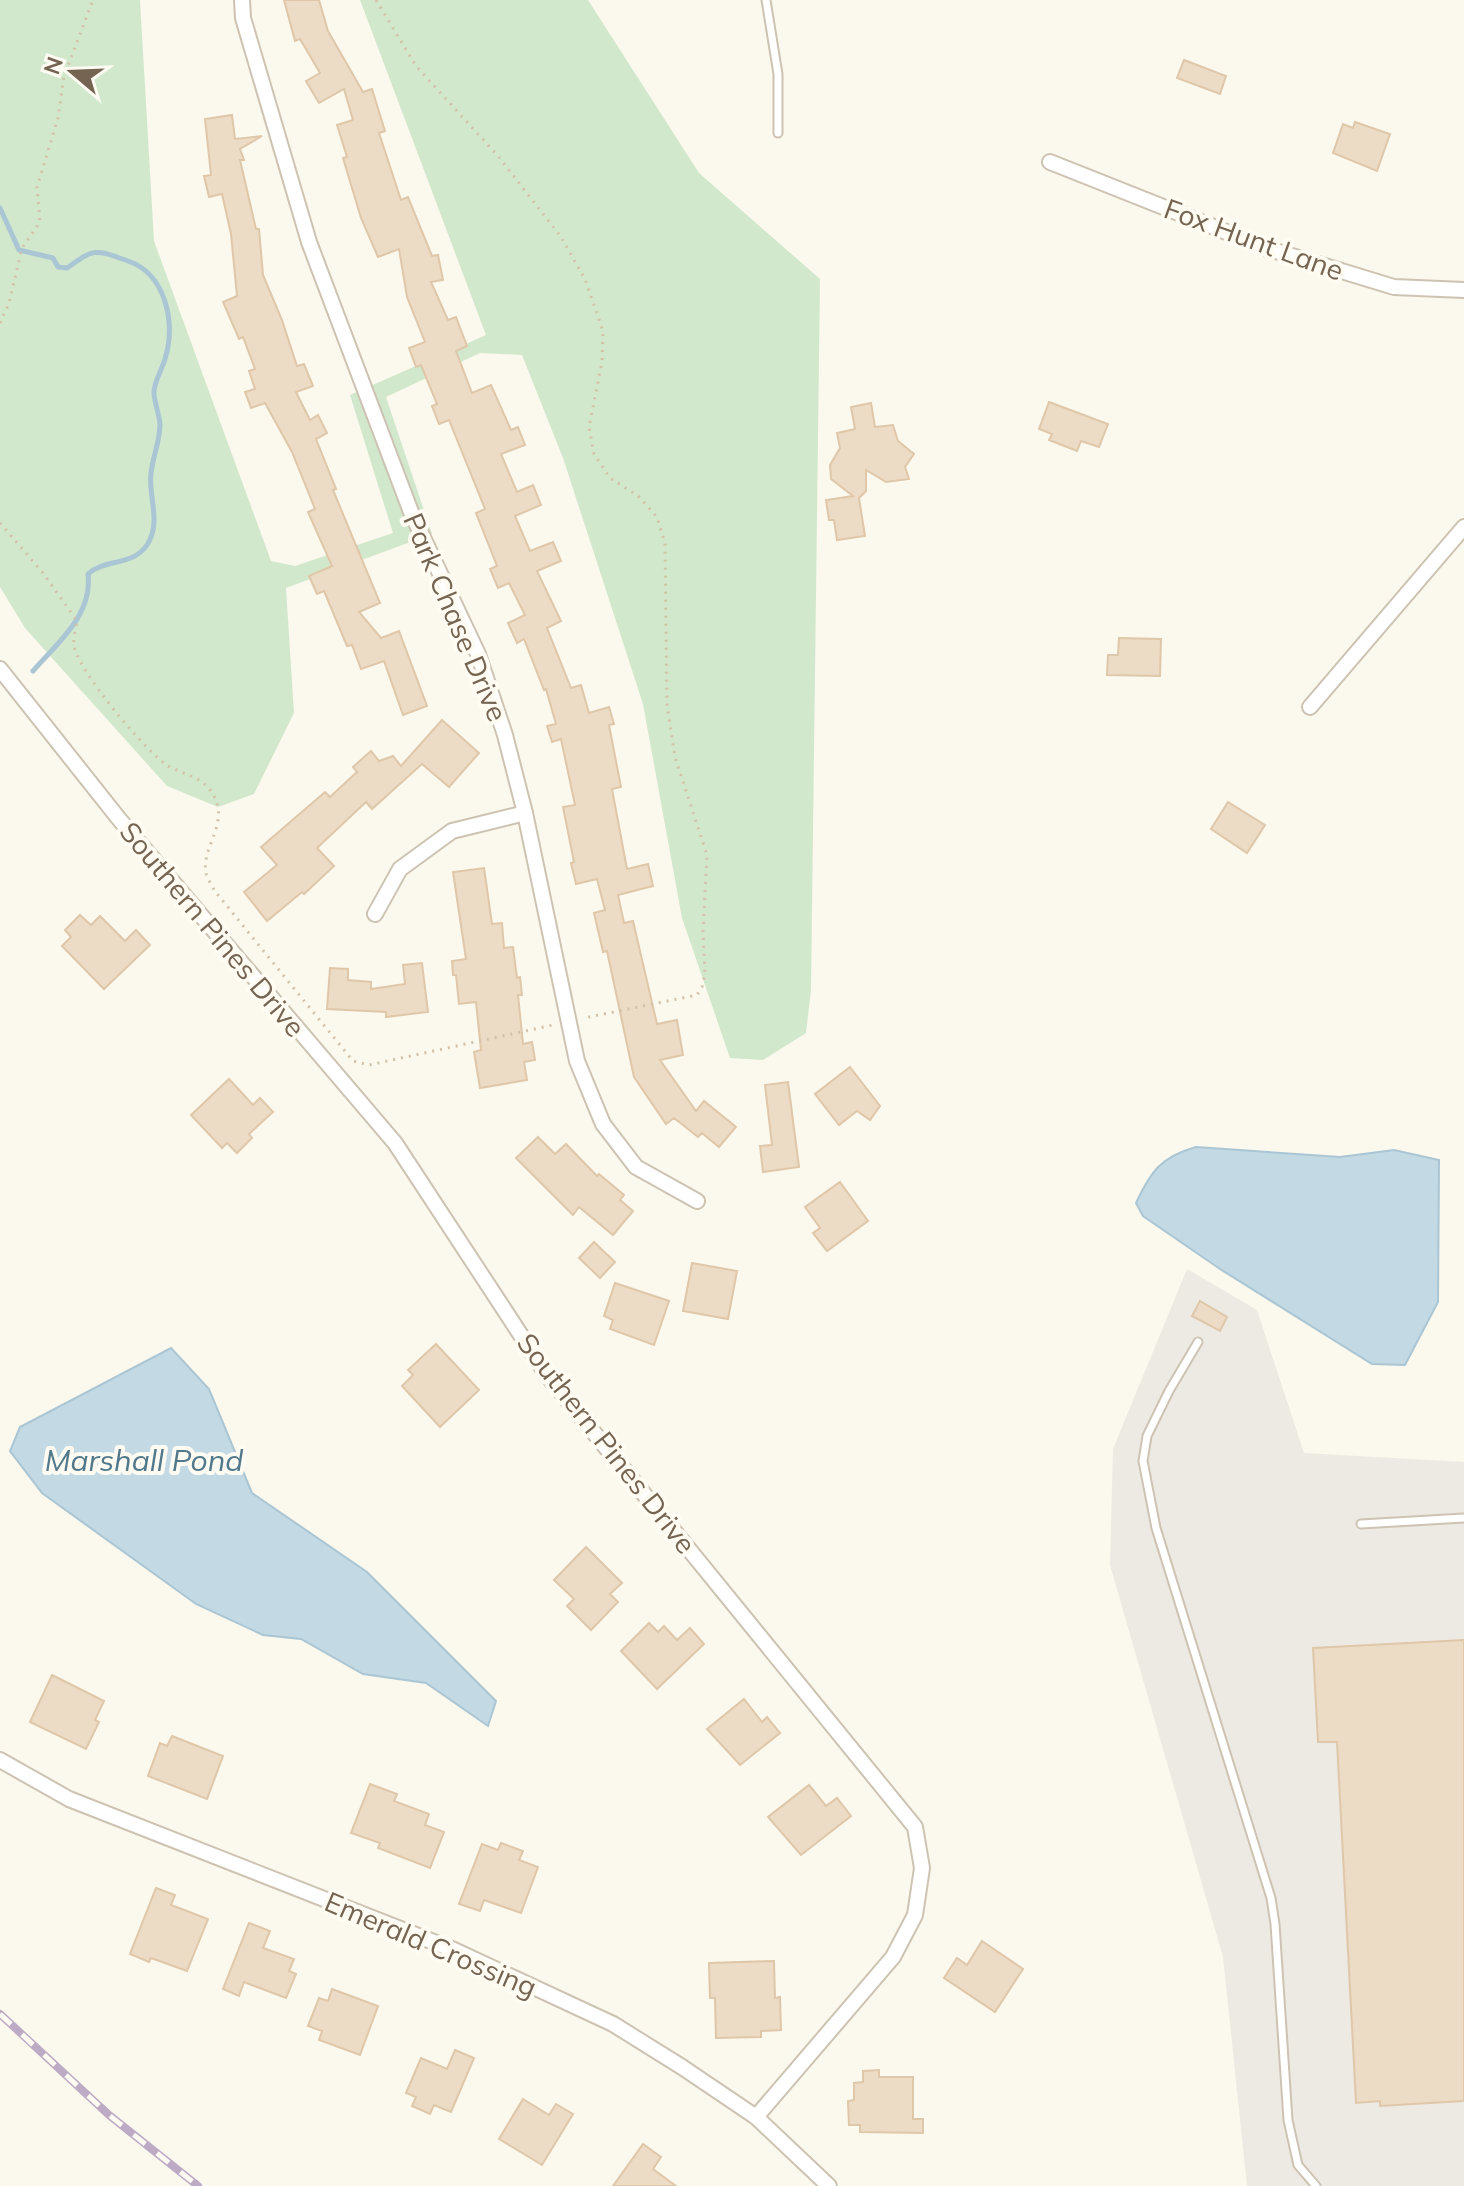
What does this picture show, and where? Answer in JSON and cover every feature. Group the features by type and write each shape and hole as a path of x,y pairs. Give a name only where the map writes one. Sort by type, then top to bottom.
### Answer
{"street":[{"name":"Park Chase Drive","path":"242,0 243,18 309,242 411,512 478,654 505,735 525,813 577,1061 603,1124 636,1167 697,1201"},
{"name":"Fox Hunt Lane","path":"1050,162 1269,249 1394,287 1464,290"},
{"path":"1310,707 1464,527"},
{"name":"Southern Pines Drive","path":"0,669 119,819 395,1143 547,1375 915,1827 922,1868 915,1915 893,1957 756,2117"},
{"path":"375,914 400,869 452,831 525,813"},
{"name":"Emerald Crossing","path":"0,1760 69,1799 454,1950 556,1996 636,2038 756,2117 829,2186"}],"lane":[{"path":"766,0 778,74 778,133"},
{"path":"1198,1342 1147,1436 1143,1461 1156,1528 1271,1898 1290,2135 1298,2165 1316,2186"},
{"path":"1361,1524 1464,1518"}],"path":[{"path":"0,323 9,303 22,248 40,222 37,187 58,118 64,76 93,0"},
{"path":"0,523 43,573 77,621 74,646 80,661 132,731 149,751 169,766 205,783 215,797 219,821 206,872 214,890 353,1061 369,1065 697,995 705,974 703,931 707,855 675,757 667,705 665,543 657,517 638,496 610,478 594,454 589,427 602,362 603,331 585,279 561,237 498,156 416,66 376,0"}],"shaded area":[{"path":"1187,1269 1257,1310 1304,1453 1464,1462 1464,2186 1247,2186 1223,1957 1110,1565 1113,1449"}],"green space":[{"path":"0,0 140,0 154,241 271,561 295,566 393,533 350,395 486,335 360,0 588,0 699,173 820,279 811,990 806,1033 763,1060 730,1058 682,918 643,704 563,458 522,355 480,353 386,397 432,534 286,588 294,713 254,794 218,807 167,786 25,628 0,587"}],"water":[{"path":"1196,1147 1340,1157 1394,1150 1439,1160 1438,1302 1405,1365 1372,1364 1220,1269 1143,1216 1136,1203 1152,1174 1174,1155"},
{"name":"Marshall Pond","path":"171,1348 209,1389 252,1493 367,1572 496,1701 488,1726 426,1683 363,1674 301,1639 263,1635 196,1604 42,1493 10,1451 20,1427"}],"building":[{"path":"284,0 319,0 328,31 363,92 372,89 385,131 379,133 401,200 408,197 432,256 438,255 443,280 431,282 448,320 456,317 467,346 456,351 472,393 491,385 511,430 518,427 525,445 501,454 517,492 533,485 541,505 515,516 530,551 553,542 561,561 537,571 561,621 547,628 571,688 581,685 589,713 609,707 614,724 609,725 621,787 612,789 627,869 648,864 653,886 618,895 624,923 633,921 657,1024 677,1020 683,1055 660,1060 696,1111 704,1101 736,1127 719,1147 702,1133 698,1137 674,1118 666,1124 634,1077 607,951 603,952 594,913 605,910 597,879 576,884 571,863 574,862 563,807 575,805 561,739 552,742 547,726 556,724 546,689 524,639 517,643 508,623 525,615 509,583 498,588 490,569 497,566 476,513 485,509 449,420 439,424 432,406 437,404 421,365 416,367 409,348 425,342 407,297 399,249 378,257 361,218 343,158 347,157 337,125 353,120 344,89 319,103 306,81 320,73 300,39 295,41"},
{"path":"1184,60 1226,76 1220,94 1177,78"},
{"path":"232,115 235,139 262,136 240,149 244,160 240,160 256,229 259,229 263,275 297,366 304,364 313,386 296,392 310,420 318,415 327,433 316,439 336,489 333,490 380,603 359,612 381,638 399,631 427,706 403,715 384,661 361,669 352,645 347,646 324,591 317,594 309,576 332,566 308,512 315,509 292,452 265,403 251,408 245,392 255,389 249,371 255,369 243,337 239,339 223,302 237,296 231,234 222,194 209,197 204,176 211,175 205,119"},
{"path":"1355,122 1390,134 1377,171 1333,153 1343,124 1353,128"},
{"path":"1049,402 1108,424 1099,447 1081,441 1077,451 1049,440 1052,434 1039,429"},
{"path":"871,403 875,427 893,425 898,441 914,454 905,467 909,479 886,482 866,470 866,491 859,498 865,536 837,540 834,520 829,520 826,500 853,496 831,479 830,465 840,448 837,433 855,429 851,407"},
{"path":"1119,638 1161,639 1160,676 1107,675 1108,655 1118,655"},
{"path":"442,720 479,753 449,787 422,764 372,809 366,802 317,848 334,866 304,894 302,892 267,921 244,892 277,865 261,847 325,792 330,797 357,772 353,767 371,751 379,761 393,756 401,766"},
{"path":"1228,802 1265,825 1247,853 1211,829"},
{"path":"484,868 492,924 502,923 504,948 513,947 522,995 518,995 523,1044 532,1042 535,1060 524,1062 527,1080 480,1088 474,1052 481,1050 476,1002 459,1004 456,975 453,975 452,961 466,959 453,872"},
{"path":"80,915 91,925 100,916 125,941 136,930 150,945 104,989 62,946 71,937 65,930"},
{"path":"422,963 428,1012 386,1017 386,1012 327,1009 330,968 348,969 348,980 371,982 371,989 405,984 403,965"},
{"path":"850,1067 880,1106 870,1120 857,1111 839,1125 815,1094"},
{"path":"229,1079 253,1105 260,1098 273,1112 249,1134 252,1138 237,1153 227,1143 222,1148 191,1115"},
{"path":"788,1082 799,1167 763,1172 760,1146 772,1145 765,1085"},
{"path":"538,1137 555,1154 566,1144 597,1176 599,1174 624,1195 620,1200 633,1211 613,1235 579,1207 573,1215 516,1158"},
{"path":"840,1182 868,1221 827,1251 813,1233 820,1228 805,1207"},
{"path":"594,1242 615,1262 600,1278 579,1258"},
{"path":"692,1263 737,1271 728,1319 683,1311"},
{"path":"615,1283 669,1301 654,1345 610,1329 613,1320 604,1316"},
{"path":"1200,1301 1227,1317 1220,1331 1192,1316"},
{"path":"436,1344 479,1390 440,1427 402,1386 413,1375 408,1370"},
{"path":"586,1547 622,1583 610,1594 618,1602 591,1630 567,1606 574,1599 554,1580"},
{"path":"649,1623 658,1632 664,1626 677,1640 690,1628 704,1644 657,1689 621,1651"},
{"path":"1464,1640 1464,2101 1380,2106 1380,2101 1356,2103 1337,1742 1318,1742 1313,1648"},
{"path":"52,1675 104,1701 95,1720 99,1722 86,1749 30,1722"},
{"path":"744,1699 762,1722 767,1717 780,1733 740,1765 707,1729"},
{"path":"172,1736 223,1756 207,1799 148,1776 160,1743 167,1746"},
{"path":"370,1784 397,1794 394,1801 429,1814 425,1825 444,1832 430,1868 378,1848 380,1843 351,1833"},
{"path":"809,1785 826,1806 837,1798 851,1816 801,1855 768,1817"},
{"path":"501,1843 523,1851 519,1860 538,1867 521,1913 484,1900 480,1911 459,1904 482,1844 498,1850"},
{"path":"156,1888 175,1895 171,1905 208,1919 187,1971 130,1954"},
{"path":"249,1923 270,1931 263,1948 294,1959 289,1971 296,1974 286,1998 244,1982 239,1996 223,1989"},
{"path":"982,1941 1023,1969 995,2012 944,1978 957,1958 967,1965"},
{"path":"774,1961 775,1998 780,1997 781,2030 761,2031 761,2037 716,2038 715,1998 710,1998 709,1963"},
{"path":"332,1989 378,2006 360,2055 319,2040 322,2031 308,2026 319,1998 328,2001"},
{"path":"455,2050 474,2058 451,2112 434,2105 430,2114 412,2106 416,2097 406,2093 421,2058 447,2069"},
{"path":"879,2070 879,2077 913,2077 913,2119 923,2119 923,2133 860,2132 860,2125 849,2125 848,2101 854,2100 854,2083 863,2082 863,2071"},
{"path":"523,2099 549,2115 556,2104 573,2114 542,2165 499,2139"},
{"path":"643,2144 661,2157 653,2169 676,2186 613,2186"}],"waterway":[{"path":"0,208 19,250 53,258 58,267 67,268 95,252 141,267 159,288 165,301 169,330 165,359 154,390 160,424 151,473 154,518 151,536 147,545 134,557 88,574 88,589 79,615 33,671"}],"railway":[{"path":"0,2014 109,2115 198,2186"}]}
